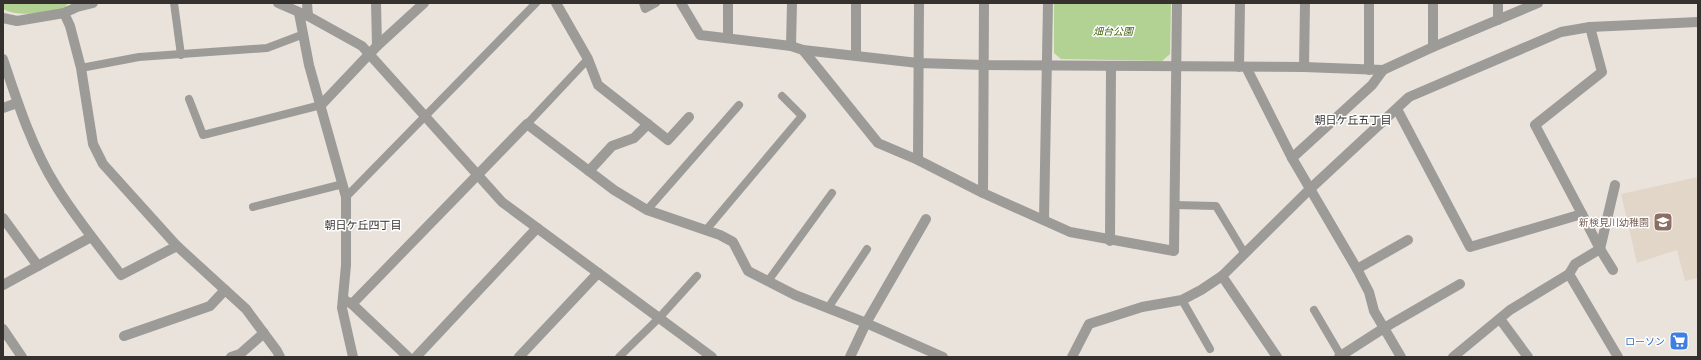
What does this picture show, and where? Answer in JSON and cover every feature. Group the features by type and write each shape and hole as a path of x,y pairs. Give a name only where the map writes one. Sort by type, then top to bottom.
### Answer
{"street":[{"path":"3,18 17,21 64,13 77,5 93,3"},
{"path":"278,3 362,46 502,202 712,357"},
{"path":"307,3 304,15 304,34 309,65 346,197 346,265 342,308 353,357"},
{"path":"376,3 377,46"},
{"path":"321,105 377,46 424,3"},
{"path":"556,3 588,59 598,85 668,140 689,118"},
{"path":"681,3 700,35 728,37 791,46 804,50 918,63 984,65 1304,67 1368,70 1383,70 1433,47 1538,3"},
{"path":"728,3 728,37"},
{"path":"791,46 792,3"},
{"path":"856,3 856,56"},
{"path":"918,160 919,3"},
{"path":"983,193 984,3"},
{"path":"1044,220 1048,3"},
{"path":"804,50 878,143 918,160 983,193 1070,232 1110,241 1174,251 1177,3"},
{"path":"1240,3 1242,67 1369,292 1374,311 1400,357"},
{"path":"1304,67 1305,3"},
{"path":"1368,70 1369,3"},
{"path":"1433,3 1433,47"},
{"path":"1498,3 1498,20"},
{"path":"64,13 70,26 81,68 93,144 100,157 114,176 177,246 246,309 280,357"},
{"path":"1072,357 1089,324 1142,307 1182,300 1201,290 1222,276 1310,189 1409,97 1561,32 1590,27 1698,22"},
{"path":"1590,27 1602,72 1535,125 1600,249 1613,270"},
{"path":"3,59 18,103 44,165 56,186 91,237 121,275 177,246"},
{"path":"1110,241 1111,66"},
{"path":"1292,158 1372,85 1383,70"},
{"path":"3,108 18,103"},
{"path":"1397,109 1470,247 1582,214"},
{"path":"352,304 527,124 614,190 647,210 720,235 733,242 748,271 795,295 866,323 942,357"},
{"path":"589,171 612,146 634,138 648,124"},
{"path":"1453,357 1510,310 1569,274 1575,264 1600,249 1615,185"},
{"path":"3,218 38,266"},
{"path":"850,357 866,323 926,219"},
{"path":"416,357 537,228"},
{"path":"3,285 91,237"},
{"path":"1357,270 1408,240"},
{"path":"519,357 598,273"},
{"path":"1569,274 1618,357"},
{"path":"1222,276 1277,357"},
{"path":"1340,356 1384,328 1460,284"},
{"path":"124,336 210,306 225,290"},
{"path":"343,300 352,304 408,357"},
{"path":"1500,319 1528,357"},
{"path":"3,329 22,357"},
{"path":"231,357 240,354 264,333"}],"lane":[{"path":"174,3 181,55"},
{"path":"346,197 536,3"},
{"path":"643,3 645,10 656,3"},
{"path":"81,68 138,57 267,48 304,34"},
{"path":"527,124 588,59"},
{"path":"706,230 802,116 782,96"},
{"path":"189,99 203,135 321,105"},
{"path":"647,210 739,105"},
{"path":"253,207 343,184"},
{"path":"768,281 832,193"},
{"path":"1175,205 1216,206 1244,254"},
{"path":"828,308 867,249"},
{"path":"619,357 659,318 698,276"},
{"path":"1182,300 1210,349"},
{"path":"1314,310 1340,356"}],"shaded area":[{"name":"新検見川幼稚園","path":"1698,177 1698,278 1685,281 1677,250 1637,263 1621,194"}],"green space":[{"path":"3,3 68,3 65,8 26,14 10,12 3,9"},
{"name":"畑台公園","path":"1054,3 1171,3 1170,54 1162,61 1061,59 1054,53"}],"place":[{"name":"新検見川幼稚園","path":"1663,222"},
{"name":"ローソン","path":"1679,341"}],"district":[{"name":"朝日ケ丘五丁目","path":"1353,120"},
{"name":"朝日ケ丘四丁目","path":"363,225"}]}
